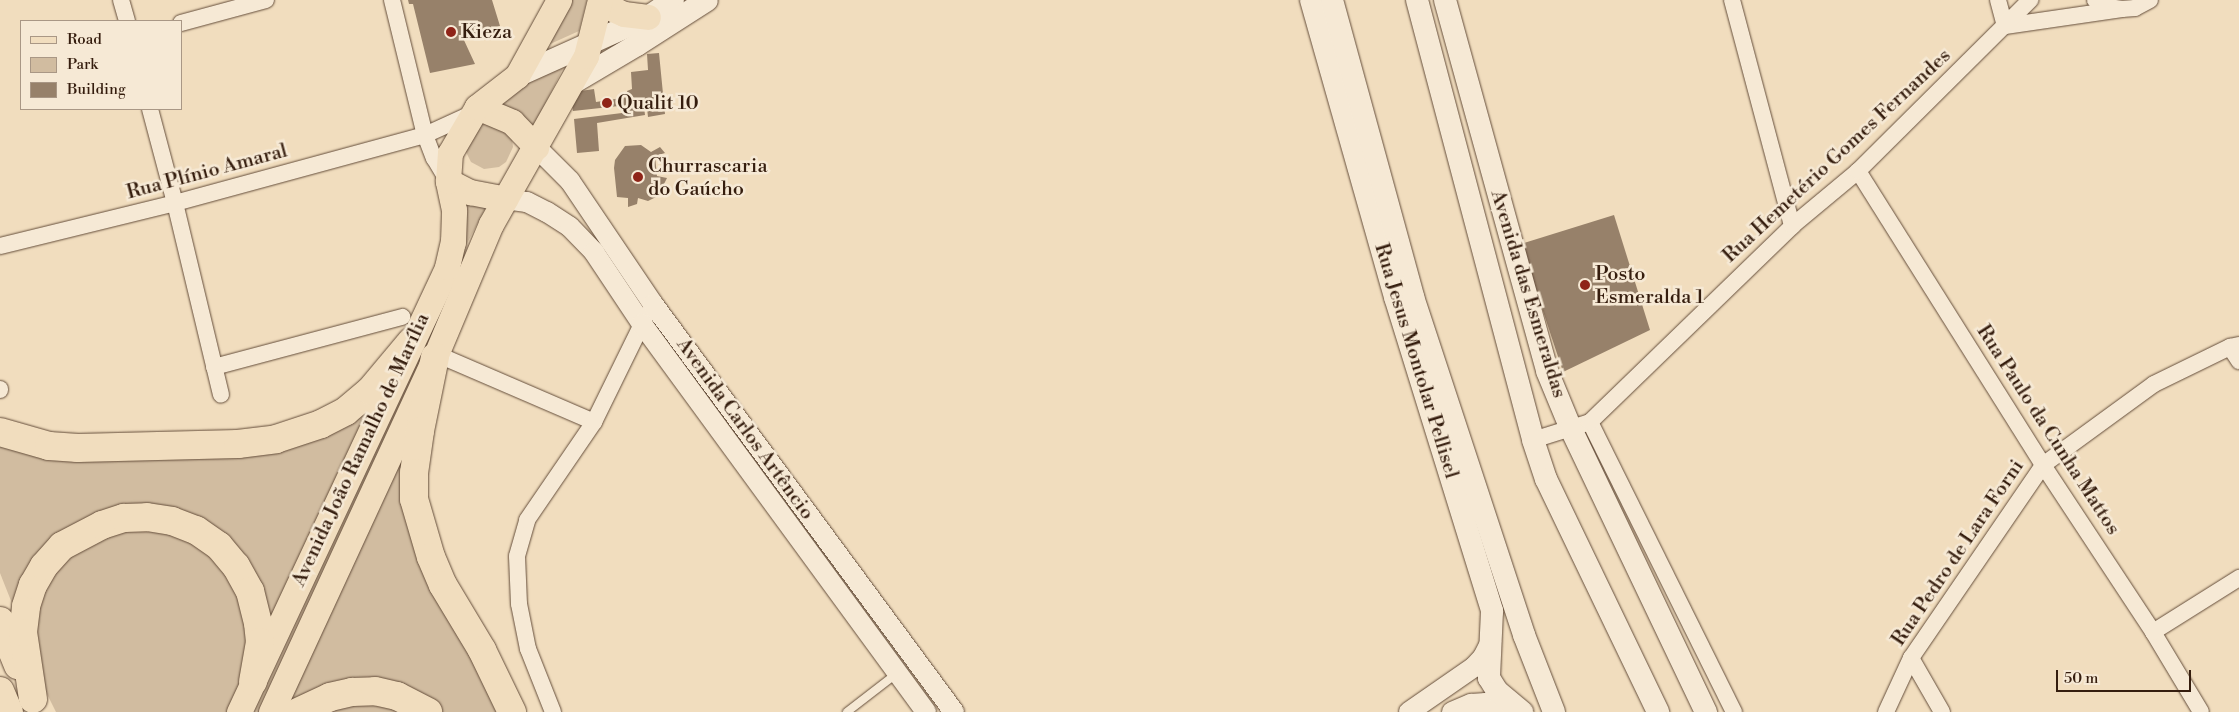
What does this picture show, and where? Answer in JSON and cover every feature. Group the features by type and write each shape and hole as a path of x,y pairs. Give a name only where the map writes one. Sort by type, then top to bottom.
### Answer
{"highway":[{"path":"0,432 49,446 78,448 238,444 276,439 322,424 346,411 370,391 411,342"},
{"path":"442,358 420,431 414,473 414,499 431,557 443,585 482,650 512,712"},
{"path":"36,706 23,632 26,606 33,585 44,566 62,546 102,525 124,518 147,517 172,521 196,530 220,546 236,566 250,591 258,623 260,642 253,681"},
{"path":"0,621 36,706"},
{"path":"0,691 9,712"},
{"path":"298,712 330,697 352,692 397,696 428,712"}],"main road":[{"path":"517,76 559,0"},
{"path":"600,0 591,41 571,84 504,199 470,192 448,181 450,153 474,111 517,76 591,41 648,17 673,0"},
{"path":"606,0 615,10 624,14 648,17"},
{"path":"571,84 637,45 707,0"},
{"name":"Rua Jesus Montolar Pellisel","path":"1311,0 1395,297 1492,612 1492,641 1488,662 1489,678 1497,691 1520,710"},
{"name":"Rua Jesus Montolar Pellisel","path":"1332,0 1413,298 1524,635 1554,712"},
{"name":"Avenida das Esmeraldas","path":"1417,0 1533,440 1546,479 1658,712"},
{"path":"1423,25 1447,8"},
{"name":"Avenida das Esmeraldas","path":"1447,8 1547,371 1581,426 1706,712"},
{"path":"474,111 512,122 536,147"},
{"name":"Avenida João Ramalho de Marília","path":"239,712 449,259 453,242 454,210 448,181"},
{"name":"Avenida João Ramalho de Marília","path":"271,712 442,358 465,282 504,199"},
{"path":"1492,641 1501,634 1514,631 1524,635"},
{"path":"1520,710 1533,703 1545,691"}],"street":[{"path":"121,0 127,20"},
{"path":"182,23 266,0"},
{"path":"392,0 425,135 434,158 448,181"},
{"path":"1732,0 1792,226"},
{"path":"1998,0 2005,26 2135,8 2151,0"},
{"name":"Rua Hemetério Gomes Fernandes","path":"1533,440 1581,426 1792,226 1858,171 2030,0"},
{"path":"2095,0 2108,7 2122,9"},
{"path":"150,110 176,203 221,395"},
{"name":"Rua Plínio Amaral","path":"0,246 176,203 425,135 474,111"},
{"name":"Avenida Carlos Artêncio","path":"536,147 570,181 653,304 954,712"},
{"name":"Rua Paulo da Cunha Mattos","path":"1858,171 2043,465 2153,632 2201,712"},
{"name":"Avenida Carlos Artêncio","path":"504,199 527,202 570,227 594,252 642,324 926,712"},
{"path":"552,712 528,648 519,604 517,556 527,520 594,422 653,304"},
{"path":"214,367 402,317"},
{"path":"2234,346 2239,361"},
{"name":"Rua Pedro de Lara Forni","path":"1886,712 1911,658 2043,465 2154,384 2234,346"},
{"path":"442,358 594,422"},
{"path":"1581,426 1734,712"},
{"path":"796,536 814,524"},
{"path":"2153,632 2239,578"},
{"path":"1409,712 1474,667 1484,657 1492,641"},
{"path":"1911,658 1942,712"},
{"path":"1452,712 1486,703 1520,710"}],"lane":[{"path":"847,712 897,672"}],"green space":[{"path":"570,0 587,0 579,31 548,45"},
{"path":"567,60 533,129 492,103"},
{"path":"494,122 512,139 513,147 506,162 499,167 484,169 471,162 464,148 478,123"},
{"path":"459,196 477,207 486,207 460,257"},
{"path":"439,306 443,308 423,362 262,712 249,712"},
{"path":"376,394 266,628 228,542 99,514 17,616 0,573 0,439 247,449"},
{"path":"419,412 409,463 505,712 440,712 417,698 281,712"},
{"path":"113,526 183,530 239,581 250,663 228,712 56,712 43,686 30,620 55,562"},
{"path":"349,697 421,712 309,712"}],"building":[{"name":"Kieza","path":"408,0 492,0 500,26 463,38 475,64 430,73 413,4 409,4"},
{"name":"Qualit 10","path":"659,53 665,114 648,117 646,99 643,99 645,115 597,123 599,151 577,153 574,119 630,112 628,105 573,111 570,96 574,92 594,89 596,102 628,97 627,91 632,89 631,72 648,70 647,54"},
{"name":"Churrascaria do Gaúcho","path":"641,145 651,152 660,147 665,153 655,156 657,176 667,178 658,196 648,201 638,198 637,204 628,207 628,198 617,197 615,160 625,146"},
{"name":"Posto Esmeralda 1","path":"1614,215 1650,330 1563,372 1521,244"}],"place":[{"name":"Kieza","path":"451,32"},
{"name":"Qualit 10","path":"607,103"},
{"name":"Churrascaria do Gaúcho","path":"638,177"},
{"name":"Posto Esmeralda 1","path":"1585,285"}]}
